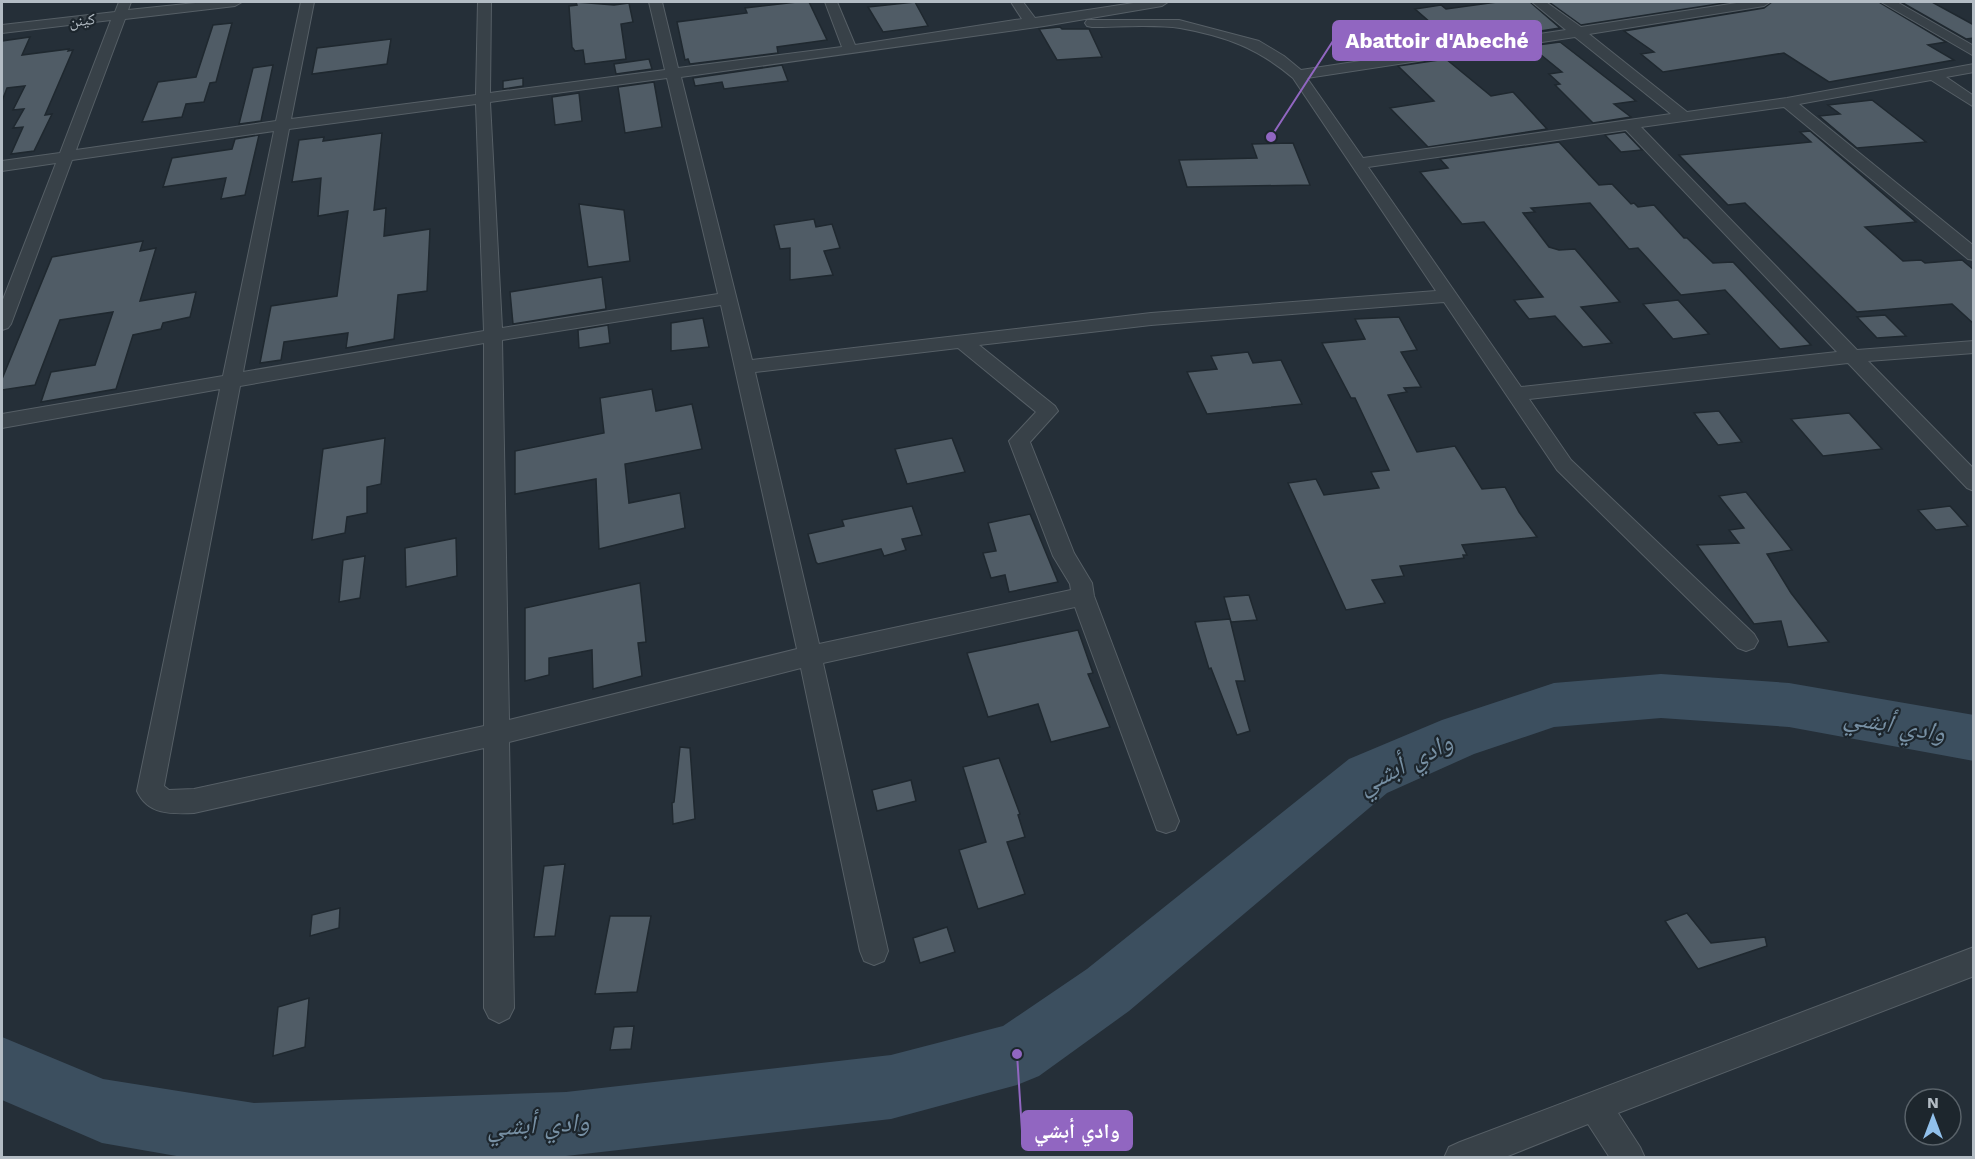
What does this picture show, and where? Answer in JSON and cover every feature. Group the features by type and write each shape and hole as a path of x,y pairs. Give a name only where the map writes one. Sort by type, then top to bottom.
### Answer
{"street":[{"name":"كينن","path":"2,29 121,8 235,2"},
{"path":"307,2 234,379 150,790 165,802 195,801 498,734 810,656 1083,596"},
{"path":"484,2 483,99 494,335 499,1008"},
{"path":"655,2 728,298 810,656 874,951"},
{"path":"831,2 850,50"},
{"path":"1017,2 1031,22"},
{"path":"2,166 282,125 850,50 1162,2"},
{"path":"1538,2 1685,118"},
{"path":"1298,75 1764,2"},
{"path":"1888,2 1974,51"},
{"path":"2,324 121,8"},
{"path":"1031,22 1179,24 1254,44 1280,59 1298,75 1360,163 1564,465 1746,641"},
{"path":"1360,163 1685,118 1974,68"},
{"path":"1933,75 1974,104"},
{"path":"1787,102 1974,255"},
{"path":"1631,126 1974,483"},
{"path":"743,366 1151,319 1451,296"},
{"path":"2,421 234,379 728,298"},
{"path":"962,341 1048,411 1019,441 1064,556 1081,583 1083,596 1166,821"},
{"path":"1514,394 1854,356 1974,346"},
{"path":"1460,1158 1974,961"},
{"path":"1595,1107 1629,1158"}],"building":[{"path":"576,2 614,5 629,3 633,22 621,24 626,59 585,64 583,50 575,51 572,47 569,6 577,5"},
{"path":"809,2 827,40 777,47 778,53 690,64 688,59 685,60 677,22 747,13 745,8"},
{"path":"915,2 928,26 883,32 868,7"},
{"path":"1497,2 1530,2 1560,28 1455,44 1415,9 1441,5 1446,9"},
{"path":"1549,2 1731,2 1581,25"},
{"path":"1772,2 1879,2 1946,42 1928,45 1954,60 1829,82 1784,53 1663,72 1641,54 1654,52 1624,31 1764,8"},
{"path":"1901,2 1932,2 1974,25 1974,38 1966,39"},
{"path":"232,23 216,82 210,83 204,102 186,104 182,117 142,122 158,82 196,77 213,25"},
{"path":"1060,27 1062,29 1089,29 1102,57 1057,60 1039,29"},
{"path":"30,37 22,55 73,50 45,115 52,114 34,151 11,154 23,127 13,128 24,109 13,110 25,86 7,88 2,101 2,41"},
{"path":"391,39 387,64 312,74 317,48"},
{"path":"1560,42 1636,101 1614,104 1631,117 1593,123 1555,85 1560,84 1549,74 1562,72 1530,46"},
{"path":"649,59 652,69 616,74 614,64"},
{"path":"1446,59 1491,96 1513,92 1547,129 1428,147 1390,108 1434,101 1398,66"},
{"path":"273,65 261,121 239,124 253,68"},
{"path":"782,65 788,81 724,89 722,82 695,86 693,78"},
{"path":"523,78 523,86 503,89 503,81"},
{"path":"654,82 662,127 625,133 618,87"},
{"path":"579,93 582,121 555,125 552,97"},
{"path":"1872,100 1926,142 1857,148 1819,116 1840,114 1828,105"},
{"path":"1810,131 1916,222 1865,227 1903,261 1921,260 1925,263 1962,260 1974,270 1974,324 1952,304 1857,312 1745,203 1728,205 1679,155 1811,142 1800,132"},
{"path":"1625,132 1642,150 1621,152 1605,135"},
{"path":"382,133 374,210 386,208 384,236 430,229 427,291 398,295 394,339 346,348 348,333 284,342 281,360 260,363 271,306 337,296 348,211 318,216 321,178 292,182 299,140 324,137 323,141"},
{"path":"259,135 245,195 221,199 226,178 163,187 172,158 232,149 235,139"},
{"path":"1559,142 1599,185 1612,184 1631,204 1634,203 1638,207 1654,205 1684,238 1687,238 1713,263 1733,262 1811,345 1780,349 1725,290 1681,295 1638,248 1629,249 1590,203 1531,208 1535,212 1523,213 1549,247 1559,250 1575,249 1620,302 1581,307 1612,343 1583,347 1555,316 1529,319 1514,300 1543,297 1484,222 1462,224 1420,172 1448,168 1440,159"},
{"path":"1293,143 1310,185 1187,187 1179,160 1257,158 1252,144"},
{"path":"579,204 624,210 630,261 588,267"},
{"path":"814,219 816,227 832,224 840,248 824,251 833,275 790,280 790,248 780,249 774,225"},
{"path":"143,241 140,251 156,248 140,301 196,292 190,317 163,323 161,329 133,335 116,389 41,402 51,372 95,365 113,312 60,320 35,385 2,390 2,379 52,257"},
{"path":"602,277 606,309 513,324 510,292"},
{"path":"1678,300 1709,334 1673,339 1643,304"},
{"path":"1885,315 1906,336 1877,338 1857,317"},
{"path":"1399,317 1417,350 1401,352 1421,387 1404,388 1407,392 1388,395 1417,452 1455,446 1482,489 1505,487 1537,537 1462,545 1467,555 1463,555 1464,558 1400,566 1404,576 1372,580 1385,603 1346,610 1288,483 1316,479 1324,495 1379,488 1371,472 1389,470 1355,398 1351,398 1322,343 1365,339 1355,319"},
{"path":"703,318 709,347 671,351 671,323"},
{"path":"608,325 610,343 579,348 578,330"},
{"path":"1248,352 1253,363 1281,360 1302,404 1207,414 1187,372 1217,369 1211,356"},
{"path":"652,389 656,411 692,404 702,449 625,464 629,503 680,493 685,528 599,549 596,479 515,494 515,451 604,433 600,398"},
{"path":"1719,411 1742,442 1718,445 1694,413"},
{"path":"1849,413 1882,449 1823,456 1791,419"},
{"path":"385,438 381,484 367,487 367,513 347,517 345,533 312,540 323,449"},
{"path":"952,438 965,472 907,484 895,449"},
{"path":"1746,492 1792,550 1767,554 1791,593 1829,642 1788,647 1781,621 1754,624 1697,545 1739,543 1729,530 1744,528 1719,496"},
{"path":"912,506 922,535 902,539 906,550 884,556 881,549 818,564 816,562 808,534 844,526 842,520"},
{"path":"1950,506 1968,526 1936,530 1918,510"},
{"path":"1030,514 1058,582 1009,592 1005,575 991,578 983,553 996,551 988,523"},
{"path":"456,538 457,576 406,587 405,548"},
{"path":"365,556 360,598 339,602 343,560"},
{"path":"640,583 646,642 638,643 642,676 593,689 592,650 549,658 549,675 525,681 525,608"},
{"path":"1249,595 1257,620 1231,622 1224,597"},
{"path":"1230,619 1245,681 1236,681 1250,731 1237,735 1211,668 1209,669 1195,622"},
{"path":"1078,630 1093,673 1088,674 1110,727 1051,742 1038,704 988,717 967,653"},
{"path":"680,747 690,748 695,819 673,824 672,803 674,802"},
{"path":"999,758 1020,814 1018,815 1025,837 1007,842 1025,894 978,909 959,850 986,842 963,767"},
{"path":"911,780 916,801 877,811 872,790"},
{"path":"565,864 555,936 534,937 544,866"},
{"path":"340,908 339,928 310,936 312,915"},
{"path":"1687,913 1711,943 1765,937 1767,946 1698,969 1665,921"},
{"path":"610,916 651,916 637,992 595,994"},
{"path":"947,927 955,952 920,963 913,938"},
{"path":"309,998 305,1047 273,1056 278,1007"},
{"path":"634,1026 631,1049 610,1050 614,1027"}],"waterway":[{"name":"وادي أبشي","path":"2,1068 102,1111 254,1136 566,1124 891,1087 1017,1054 1108,990 1368,776 1460,736 1554,705 1661,696 1789,705 1974,738"}],"place":[{"name":"Abattoir d'Abeché","path":"1271,137"},
{"name":"وادي أبشي","path":"1017,1054"}]}
